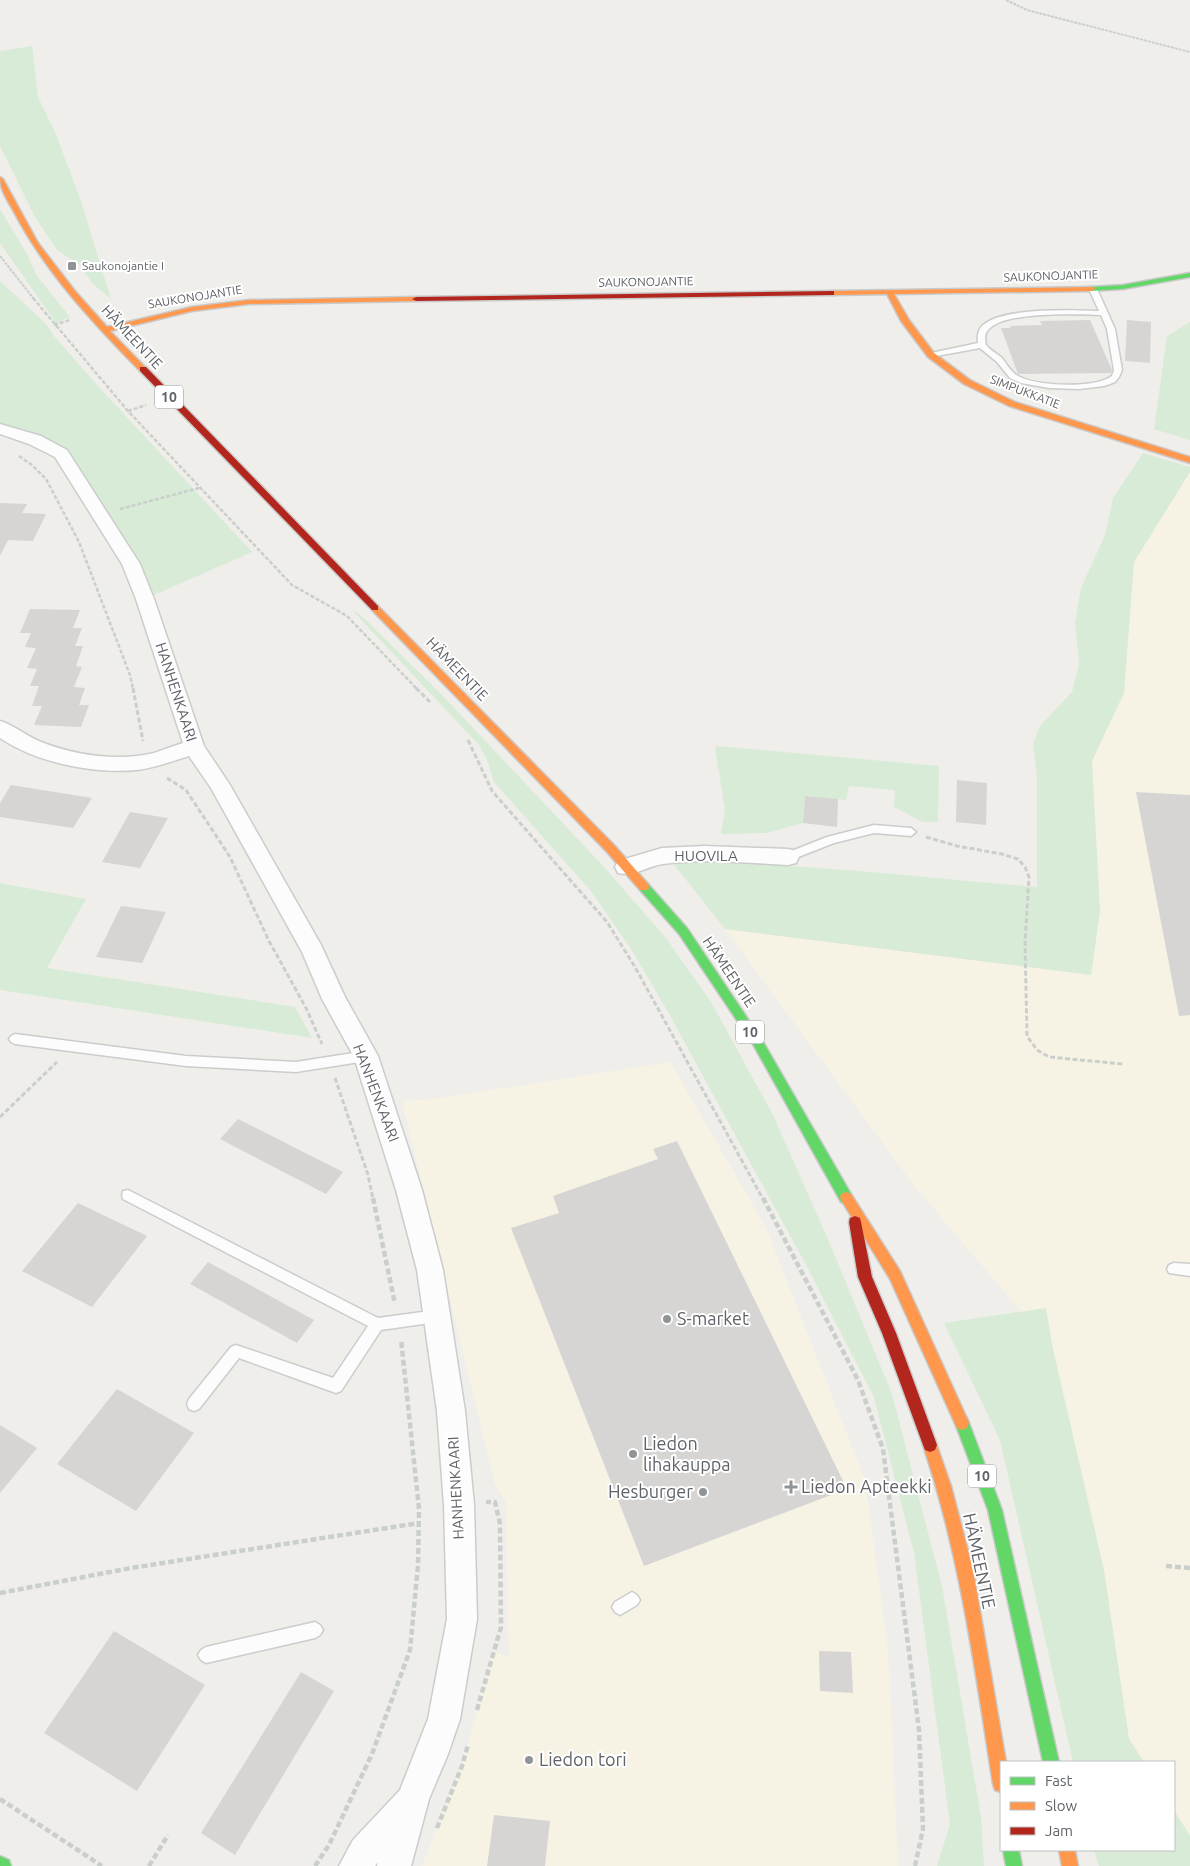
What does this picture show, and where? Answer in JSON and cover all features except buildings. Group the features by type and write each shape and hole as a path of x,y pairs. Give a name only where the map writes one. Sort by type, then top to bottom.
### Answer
{"main road":[{"name":"HÄMEENTIE","path":"0,179 34,242 59,276 104,330 539,774 683,931 752,1035 852,1211 895,1275 966,1434 995,1510 1051,1761"},
{"name":"SAUKONOJANTIE","path":"104,330 192,309 248,302 1094,289 1123,287 1190,275"},
{"name":"SIMPUKKATIE","path":"890,292 905,321 931,355 967,382 1012,404 1190,460"},
{"name":"HÄMEENTIE","path":"852,1211 864,1277 889,1333 941,1474 967,1578 1000,1778"},
{"path":"1011,1851 1014,1866"},
{"path":"1067,1851 1070,1866"}],"street":[{"name":"HANHENKAARI","path":"0,429 36,440 61,454 131,564 145,599 194,747 225,793 313,951 334,999 366,1056 409,1190 430,1270 451,1411 459,1495 462,1619 444,1719 413,1798 394,1866"},
{"path":"0,728 7,734 38,749 75,759 118,763 152,760 194,747"},
{"name":"HUOVILA","path":"626,867 662,856 704,854 788,858"},
{"name":"HANHENKAARI","path":"356,1866 365,1852 413,1798"}],"lane":[{"path":"1094,289 1104,313 1110,329 1118,370 1112,380 1103,383 1061,386 1024,381 1009,372 982,345 980,337 985,328 998,320 1065,313 1104,313"},
{"path":"931,355 982,345"},
{"path":"788,858 831,840 874,829 912,832"},
{"path":"15,1039 195,1061 296,1067 366,1056"},
{"path":"128,1195 377,1324 437,1316"},
{"path":"1174,1269 1190,1270"},
{"path":"194,1404 236,1350 336,1386 377,1324"},
{"path":"206,1655 315,1630"}],"path":[{"path":"1006,0 1027,10 1190,52"},
{"path":"0,256 66,340 128,411 292,585 347,616 435,706"},
{"path":"16,455 32,465 46,479 78,542 130,675 143,742 156,771 186,790 230,857 269,941 306,1008 330,1063 368,1176 399,1322 419,1509 410,1650 372,1754 330,1846 315,1866"},
{"path":"66,521 199,488"},
{"path":"462,734 469,741 492,791 607,922 776,1222 858,1380 883,1449 919,1730 923,1829 915,1866"},
{"path":"912,832 957,846 1002,854 1018,859 1026,866 1029,877 1025,943 1027,1036 1037,1050 1049,1057 1124,1064"},
{"path":"0,1117 73,1047"},
{"path":"0,1593 131,1568 419,1523"},
{"path":"1166,1566 1190,1568"},
{"path":"0,1800 102,1866"},
{"path":"149,1866 168,1835"}],"shaded area":[{"path":"1190,472 1190,1836 1175,1812 1175,1761 1143,1761 1129,1739 1104,1570 1053,1349 913,1184 725,929 1091,975 1100,911 1092,760 1124,693 1134,562"},
{"path":"670,1062 766,1228 865,1480 888,1649 898,1866 422,1866 462,1766 493,1652 509,1656 506,1502 495,1484 402,1101 434,1099"}],"green space":[{"path":"32,46 38,97 55,132 80,198 111,299 92,283 80,265 57,250 35,217 0,146 0,51"},
{"path":"0,209 28,256 37,276 70,317 56,323 0,243"},
{"path":"0,281 46,324 54,336 96,384 252,552 145,599 61,454 0,429"},
{"path":"1190,322 1190,440 1154,429 1167,336"},
{"path":"1143,453 1190,467 1190,472 1134,562 1124,693 1092,761 1100,911 1091,975 725,929 672,862 809,867 1037,887 1037,775 1033,744 1040,726 1072,692 1079,664 1075,623 1081,588 1105,535 1113,498"},
{"path":"351,609 363,617 443,696 606,869 666,938 711,1002 773,1115 830,1244 892,1394 942,1586 981,1817 984,1866 937,1866 950,1824 914,1553 874,1397 804,1261 668,1012 633,952 591,891 494,782 487,760 479,745"},
{"path":"717,746 939,766 938,822 923,822 894,807 895,790 849,786 846,800 805,796 803,823 766,833 721,834 725,810 715,748"},
{"path":"0,883 86,899 47,968 295,1007 312,1038 0,990"},
{"path":"1046,1308 1053,1349 1104,1570 1129,1739 1143,1761 1073,1761 1000,1440 944,1323"},
{"path":"1175,1812 1190,1836 1190,1866 1099,1866 1094,1851 1175,1851"}],"traffic: fast":[{"path":"1091,289 1123,287 1190,275"},
{"path":"644,887 683,931 758,1043 846,1198"},
{"path":"962,1423 995,1510 1051,1761"},
{"path":"1011,1851 1014,1866"}],"traffic: slow":[{"path":"0,179 35,243 59,277 86,309 143,369"},
{"path":"831,293 1091,289"},
{"path":"890,293 905,321 931,355 967,382 1012,404 1190,460"},
{"path":"104,330 192,309 249,302 416,299"},
{"path":"375,608 611,849 644,887"},
{"path":"846,1198 895,1275 962,1423"},
{"path":"930,1445 944,1486 965,1570 1000,1778"},
{"path":"1067,1851 1070,1866"}],"traffic: jam":[{"path":"416,299 831,293"},
{"path":"143,369 375,608"},
{"path":"855,1222 865,1277 889,1333 930,1445"}],"place":[{"name":"Saukonojantie I","path":"72,266"},
{"name":"S-market","path":"667,1319"},
{"name":"Liedon lihakauppa","path":"633,1454"},
{"name":"Liedon Apteekki","path":"791,1487"},
{"name":"Hesburger","path":"703,1492"},
{"name":"Liedon tori","path":"529,1760"}]}
